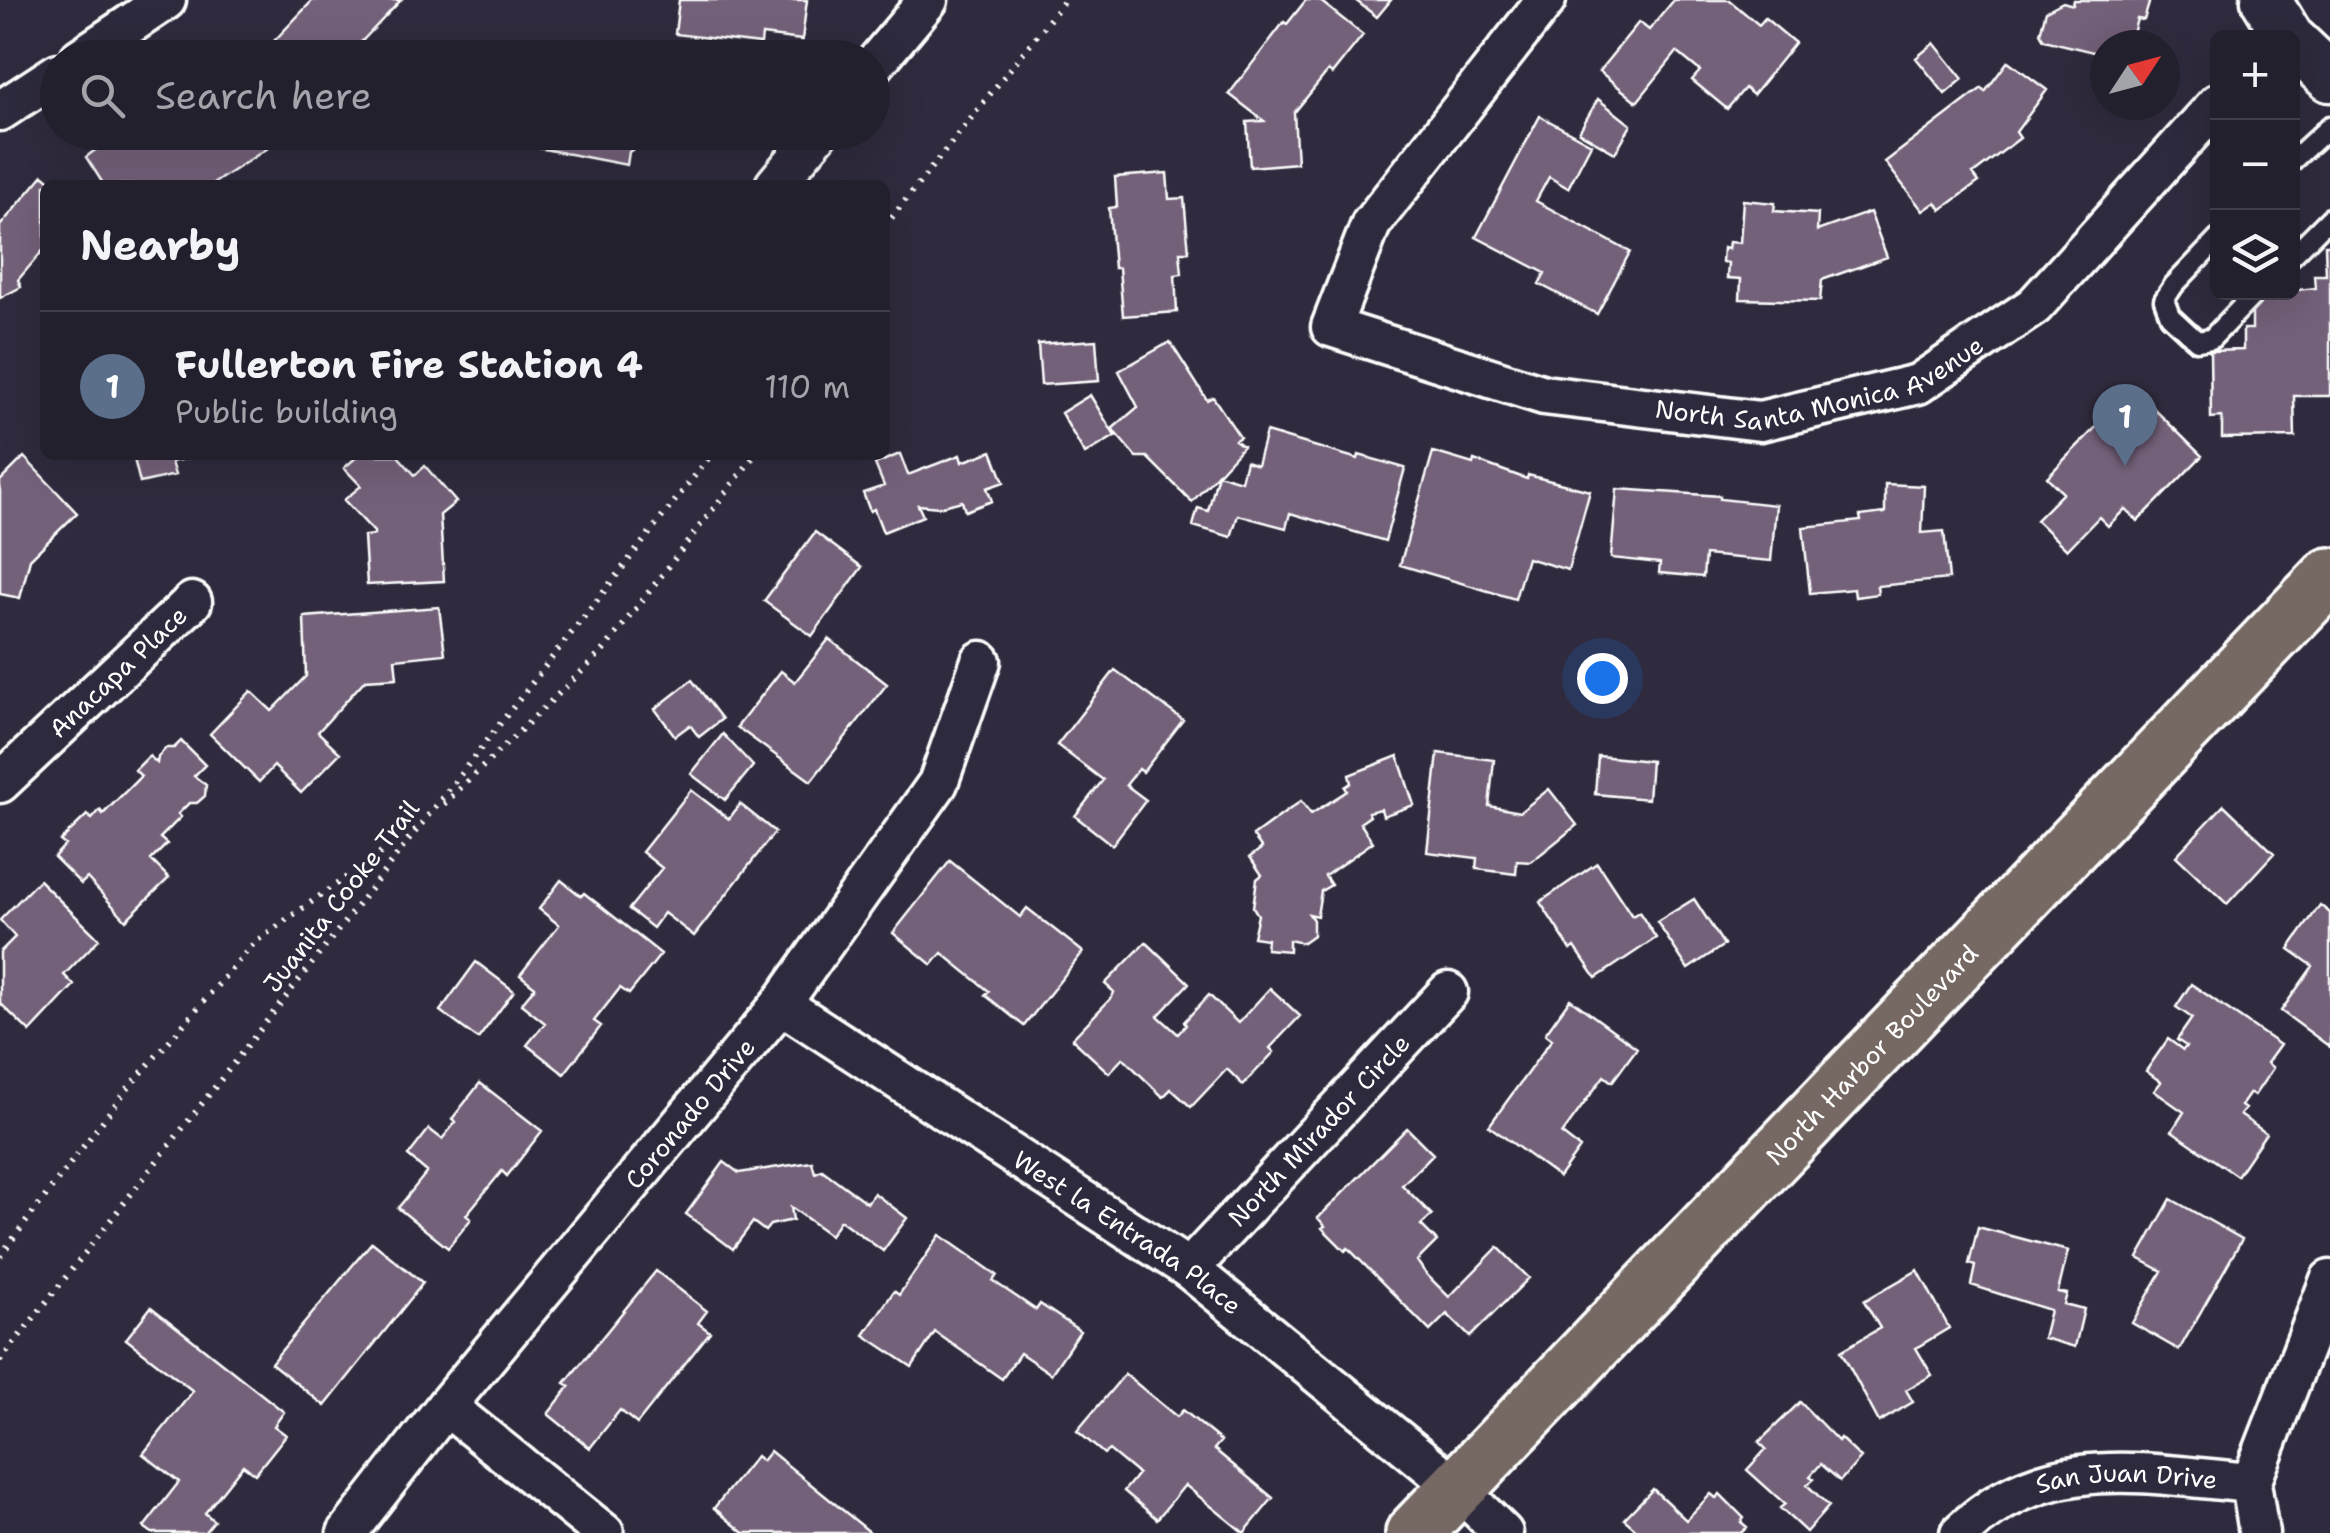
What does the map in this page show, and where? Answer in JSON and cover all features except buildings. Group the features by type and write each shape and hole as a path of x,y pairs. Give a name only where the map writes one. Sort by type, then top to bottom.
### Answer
{"main road":[{"name":"North Harbor Boulevard","path":"1414,1533 2330,576"}],"street":[{"path":"107,40 166,0"},
{"path":"890,45 928,0"},
{"name":"North Santa Monica Avenue","path":"1546,0 1370,224 1331,327 1544,395 1760,421 1918,384 2034,306 2210,112"},
{"path":"2282,29 2330,77"},
{"path":"0,111 40,85"},
{"path":"779,180 803,150"},
{"name":"Anacapa Place","path":"0,783 192,602"},
{"name":"Coronado Drive","path":"347,1533 446,1406 781,1004 938,783 981,661"},
{"name":"North Mirador Circle","path":"1189,1269 1448,992"},
{"name":"West la Entrada Place","path":"781,1004 1189,1269 1457,1488 1504,1533"},
{"path":"2259,1533 2251,1483 2330,1280"},
{"path":"446,1406 604,1533"},
{"name":"San Juan Drive","path":"1960,1533 1980,1513 2040,1481 2107,1470 2251,1483"}],"lane":[{"path":"2300,154 2330,126"},
{"path":"2300,248 2330,218"},
{"path":"2210,247 2164,300 2170,316 2198,341 2211,339 2248,300"}],"path":[{"path":"890,220 1064,0"},
{"name":"Juanita Cooke Trail","path":"0,1360 707,460"},
{"path":"0,1256 124,1092 255,942 426,821 603,652 751,460"}],"place":[{"name":"Fullerton Fire Station 4","path":"2125,466"}]}
